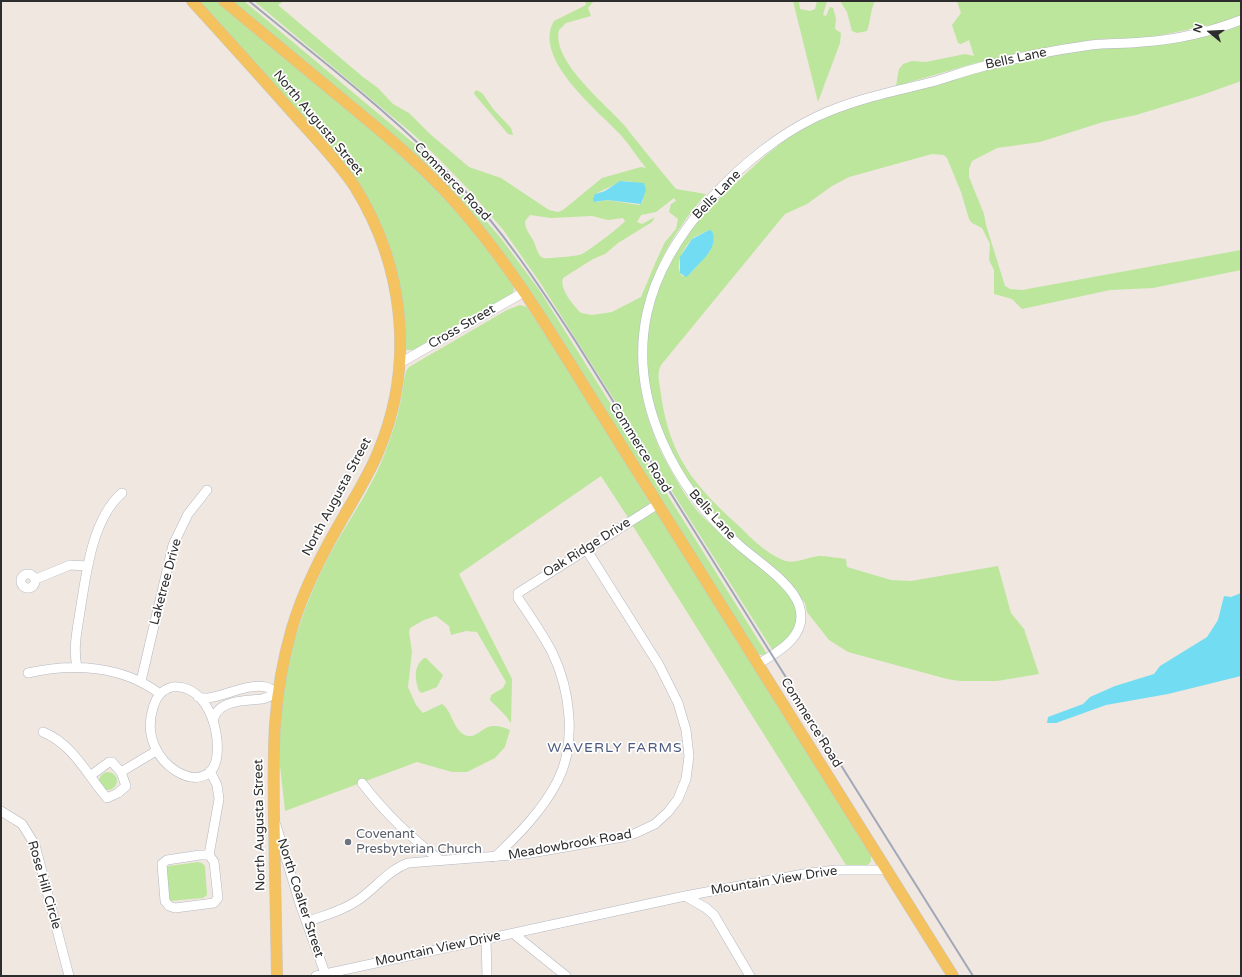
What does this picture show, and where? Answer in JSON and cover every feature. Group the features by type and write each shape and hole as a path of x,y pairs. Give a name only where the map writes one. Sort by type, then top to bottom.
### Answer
{"main road":[{"name":"North Augusta Street","path":"192,1 324,148 360,196 381,238 394,280 400,326 400,363 396,398 384,438 374,463 311,576 292,627 280,674 273,737 277,976"},
{"name":"Commerce Road","path":"224,1 367,119 427,173 478,229 524,292 953,976"}],"street":[{"name":"Bells Lane","path":"758,664 784,648 796,634 800,618 798,604 789,589 722,529 690,492 673,464 661,440 651,407 645,377 644,334 649,304 661,271 687,227 731,179 774,143 802,124 839,107 977,68 1022,57 1093,45 1161,40 1212,29 1241,20"},
{"name":"Cross Street","path":"400,363 524,292"},
{"name":"Laketree Drive","path":"141,681 173,545 188,514 207,490"},
{"path":"77,667 75,644 88,566 103,519 113,500 122,493"},
{"name":"Oak Ridge Drive","path":"495,857 529,824 558,781 564,765 568,739 567,703 559,670 549,647 518,598 518,593 658,504"},
{"name":"Meadowbrook Road","path":"307,922 349,906 392,871 414,861 495,857 619,838 636,833 655,824 668,812 680,795 686,779 689,763 688,741 675,697 659,665 586,549"},
{"path":"36,579 70,565 88,566"},
{"path":"28,673 77,667 107,671 141,681 160,694"},
{"path":"179,686 190,690 198,697 208,709 213,721 217,739 215,765 210,771 198,776 180,774 169,767 156,751 150,724 152,708 160,694 170,687 179,686"},
{"path":"198,697 208,699 248,687 266,687 277,692"},
{"path":"213,721 218,709 222,707 248,700 264,699 277,692"},
{"path":"42,732 55,737 62,742 90,776 109,799 125,788 126,784 121,772 115,764 109,762 90,776"},
{"path":"121,772 156,751"},
{"path":"209,855 167,860 162,863 161,867 165,900 169,906 175,908 214,902 218,898 214,862 209,855 219,799 217,785 210,771"},
{"path":"362,784 392,819 419,844 440,860"},
{"name":"Rose Hill Circle","path":"1,811 22,824 35,845 70,974"},
{"name":"North Coalter Street","path":"274,819 307,922 322,975"},
{"name":"Mountain View Drive","path":"322,975 685,896 809,873 836,870 886,870"},
{"name":"Mountain View Drive","path":"685,896 706,908 714,915 750,976"},
{"name":"Mountain View Drive","path":"514,934 566,976"},
{"path":"486,939 487,976"}],"green space":[{"path":"197,1 217,1 398,152 432,185 472,229 513,285 514,290 512,295 414,350 407,350 369,207"},
{"path":"230,1 244,1 430,157 500,237 540,291 767,654 761,655 756,653 464,208"},
{"path":"254,1 284,1 278,5 378,88 393,104 409,113 430,134 469,167 501,178 549,210 558,212 563,210 602,178 641,167 646,168 620,134 570,82 559,67 552,51 550,35 554,21 586,5 585,1 594,1 588,8 591,16 566,23 559,30 559,42 563,55 571,68 593,94 624,125 676,189 706,194 682,225 663,257 649,290 641,324 638,358 642,393 652,429 668,465 693,506 704,518 768,574 790,597 795,606 797,620 795,626 784,642 773,651 541,284 504,231 469,190 413,134","holes":["622,181 634,182 643,199 642,203 639,205 607,200 596,202 595,194","674,198 676,201 671,204 669,212 678,219 676,229 665,242 641,297 612,312 592,315 581,313 571,302 565,292 562,282 563,278 593,259 605,254 618,243 652,222 655,217 642,224 637,222 641,215 656,212","530,215 551,218 592,216 608,220 623,218 625,221 591,249 580,255 545,258 541,257 538,252 526,229 525,221"]},
{"path":"793,1 799,1 800,9 810,11 815,9 817,1 827,1 823,15 826,16 830,7 833,8 836,18 835,29 841,33 840,43 818,102"},
{"path":"840,1 875,1 867,31 857,33 852,31 847,12"},
{"path":"957,1 1241,1 1241,16 1216,24 1147,38 1098,39 976,63 896,86 899,69 903,64 912,61 926,62 965,54 974,56 969,40 961,44 958,43 952,25 961,13"},
{"path":"1241,23 1241,81 1202,95 1136,115 1103,122 1040,142 997,148 972,161 969,169 969,177 984,214 1005,286 1010,289 1022,290 1241,250 1241,270 1153,288 1110,290 1022,309 1012,299 994,294 994,270 989,260 990,244 982,228 972,223 969,219 961,192 947,158 944,155 932,154 849,177 832,186 807,204 785,214 661,365 659,372 659,383 665,417 678,454 687,469 710,498 760,546 771,554 783,560 792,562 819,556 846,559 847,567 891,580 911,581 998,566 1011,613 1024,629 1039,674 997,681 960,681 947,679 848,652 829,640 807,612 805,603 793,588 725,528 695,494 662,435 647,381 648,326 658,289 669,264 695,224 713,204 766,155 793,134 834,112 1013,62","holes":["709,230 714,238 710,251 689,275 682,276 679,262 683,252 692,239"]},
{"path":"476,90 482,93 494,110 511,128 513,135 508,134 475,95 474,93"},
{"path":"520,305 527,307 578,384 650,503 629,519 601,476 459,574 512,679 511,723 490,700 491,695 503,688 506,682 477,632 466,631 451,635 449,626 436,616 424,620 410,628 409,632 412,652 408,687 416,705 423,713 442,704 448,711 457,728 467,736 473,736 492,726 510,730 505,747 495,758 467,772 452,772 417,762 285,811 280,764 279,736 284,690 293,646 307,604 326,562 366,493 380,465 396,421 406,371 409,367 507,310"},
{"path":"653,510 656,511 871,854 871,861 868,865 846,865 631,523"},
{"path":"424,658 426,658 443,675 437,687 422,693 419,691 416,673 418,665"},
{"path":"108,772 114,775 117,781 114,787 108,790 102,787 99,781 102,775"},
{"path":"198,862 205,866 207,895 203,898 170,901 165,869 169,866"}],"water":[{"path":"620,181 644,183 646,190 641,204 607,200 594,202 593,199 595,194 605,191"},
{"path":"709,230 712,231 714,238 711,250 686,277 680,273 680,257 692,239"},
{"path":"1241,593 1241,676 1168,694 1106,705 1056,723 1047,723 1048,717 1083,704 1090,697 1115,686 1154,674 1160,666 1207,637 1218,620 1224,596 1231,597"}],"railway":[{"path":"249,1 406,132 455,180 489,218 519,258 576,342 973,976"}],"place":[{"name":"Covenant Presbyterian Church","path":"348,842"}],"district":[{"name":"WAVERLY FARMS","path":"615,748"}]}
